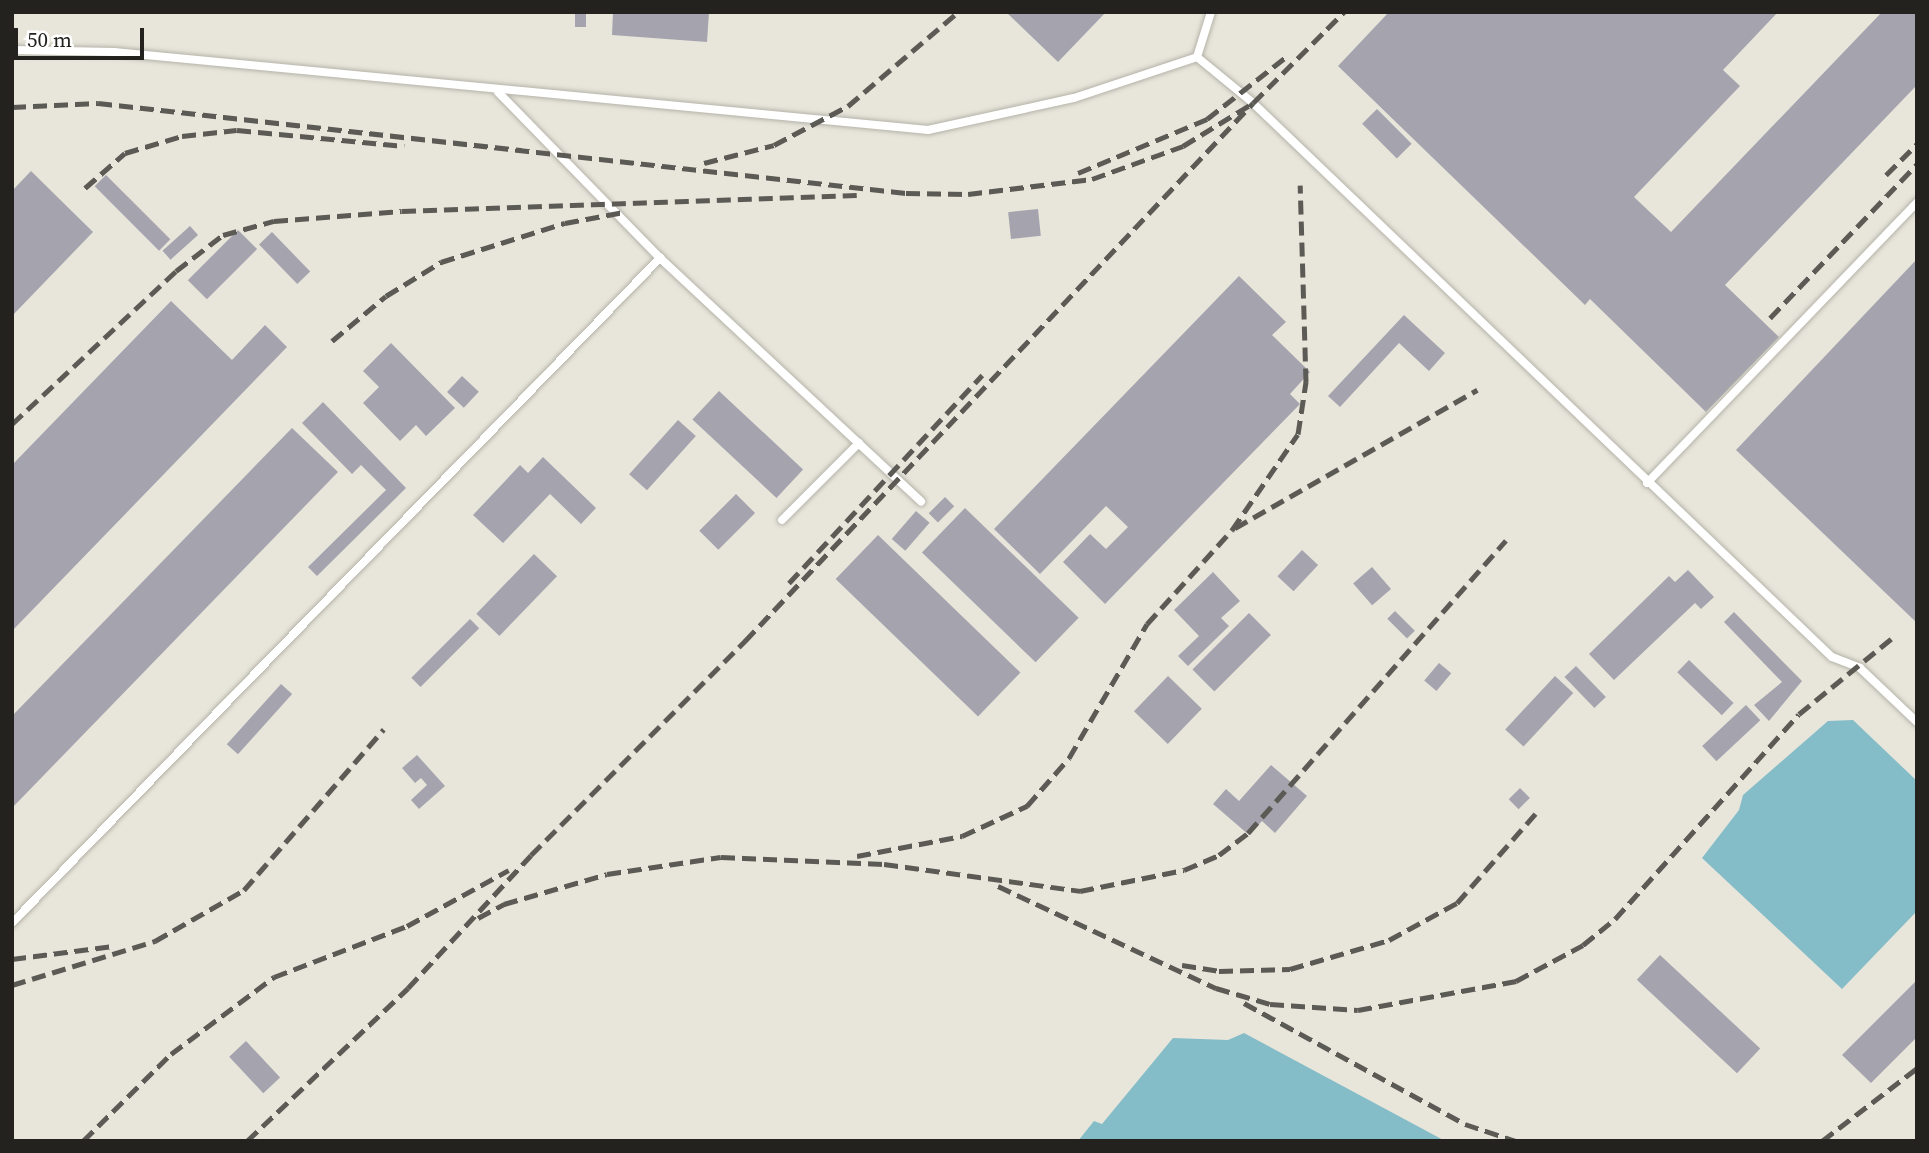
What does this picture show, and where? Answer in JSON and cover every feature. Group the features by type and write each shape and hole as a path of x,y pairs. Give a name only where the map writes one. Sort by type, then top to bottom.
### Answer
{"lane":[{"path":"1197,57 1211,12"},
{"path":"12,59 17,50 114,52 498,92 928,130 1074,98 1197,57"},
{"path":"1197,57 1263,113 1647,484 1832,657 1860,668 1917,722"},
{"path":"498,92 660,258 921,501"},
{"path":"1647,484 1917,202"},
{"path":"12,923 660,258"},
{"path":"782,520 859,443"}],"water":[{"path":"1853,720 1917,781 1917,911 1842,989 1702,858 1739,810 1743,795 1828,721"},
{"path":"1244,1033 1445,1141 1078,1141 1094,1121 1102,1124 1173,1038 1228,1040"}],"building":[{"path":"575,12 586,12 586,27 575,27"},
{"path":"613,12 709,12 707,42 612,35"},
{"path":"1006,12 1106,12 1058,62"},
{"path":"1389,12 1778,12 1723,70 1740,86 1634,197 1671,232 1882,12 1917,12 1917,85 1725,285 1779,337 1706,412 1590,299 1585,305 1338,66"},
{"path":"1377,109 1412,144 1397,158 1362,124"},
{"path":"31,171 93,232 12,316 12,191"},
{"path":"106,175 170,239 159,251 95,186"},
{"path":"1038,209 1041,236 1011,239 1008,212"},
{"path":"190,226 198,235 171,260 163,251"},
{"path":"238,230 257,249 207,299 188,280"},
{"path":"272,232 310,272 297,284 259,245"},
{"path":"1917,259 1917,623 1736,450"},
{"path":"1239,276 1286,322 1272,335 1310,372 1290,394 1300,404 1105,604 1063,562 1090,534 1106,549 1128,527 1106,506 1040,574 994,529"},
{"path":"171,301 232,360 265,325 287,347 12,631 12,465"},
{"path":"1404,315 1445,353 1429,371 1399,343 1340,407 1328,396"},
{"path":"391,343 455,408 426,436 416,425 400,441 363,403 379,387 363,371"},
{"path":"462,376 479,392 464,408 447,392"},
{"path":"719,391 803,469 777,498 692,420"},
{"path":"323,402 406,488 317,576 308,567 386,490 361,465 352,474 302,423"},
{"path":"678,420 696,436 647,490 629,474"},
{"path":"292,428 338,472 12,808 12,716"},
{"path":"543,457 596,508 581,524 550,494 503,543 473,515 520,465 528,473"},
{"path":"736,494 755,513 718,550 699,531"},
{"path":"945,497 954,506 938,522 929,513"},
{"path":"965,508 1079,618 1036,662 922,553"},
{"path":"916,511 930,523 905,551 892,539"},
{"path":"878,535 1020,673 978,716 836,579"},
{"path":"1302,550 1318,565 1294,591 1277,576"},
{"path":"534,554 557,576 499,636 476,614"},
{"path":"1372,567 1391,589 1372,605 1353,583"},
{"path":"1688,570 1714,597 1701,609 1695,603 1614,680 1589,654 1669,576 1675,582"},
{"path":"1213,572 1240,601 1221,618 1229,626 1188,666 1178,656 1199,636 1174,610"},
{"path":"1395,611 1415,631 1407,639 1387,619"},
{"path":"1734,612 1802,681 1769,721 1754,705 1782,682 1724,622"},
{"path":"1249,613 1271,635 1214,691 1192,670"},
{"path":"470,619 479,628 421,687 411,678"},
{"path":"1689,660 1734,703 1722,715 1677,672"},
{"path":"1439,663 1451,673 1436,691 1424,681"},
{"path":"1576,666 1606,697 1594,708 1564,677"},
{"path":"1168,676 1202,709 1168,744 1134,711"},
{"path":"1555,676 1573,693 1523,746 1505,729"},
{"path":"281,684 292,694 238,754 227,744"},
{"path":"1746,705 1760,720 1716,761 1702,746"},
{"path":"417,755 445,786 419,809 411,800 427,785 421,778 415,783 402,768"},
{"path":"1271,765 1307,796 1275,833 1262,821 1249,835 1213,804 1226,789 1239,801"},
{"path":"1520,788 1530,798 1519,809 1509,799"},
{"path":"1660,955 1760,1048 1737,1073 1637,980"},
{"path":"1917,980 1917,1037 1871,1083 1842,1055"},
{"path":"246,1041 280,1078 263,1093 229,1057"}],"railway":[{"path":"704,163 774,145 848,106 958,12"},
{"path":"12,107 98,103 906,193 968,194 1092,179 1183,146 1253,103 1344,12"},
{"path":"1078,173 1207,119 1287,56"},
{"path":"247,1141 408,988 531,855 745,641 1253,103"},
{"path":"85,188 125,153 182,136 237,130 404,146"},
{"path":"1886,175 1917,144"},
{"path":"1770,318 1917,164"},
{"path":"857,856 962,836 1027,806 1069,758 1147,624 1232,530 1298,434 1306,382 1300,185"},
{"path":"12,424 176,271 223,235 274,221 402,211 857,195"},
{"path":"332,341 386,296 441,262 565,223 624,212"},
{"path":"789,583 982,375"},
{"path":"1235,528 1477,390"},
{"path":"478,918 504,904 607,874 721,857 884,864 1080,891 1184,870 1219,855 1248,833 1506,540"},
{"path":"998,886 1216,988 1270,1004 1358,1010 1516,981 1583,945 1615,919 1799,714 1896,635"},
{"path":"12,985 155,941 244,890 384,729"},
{"path":"1182,965 1219,971 1290,969 1389,940 1457,903 1536,813"},
{"path":"83,1141 171,1054 274,977 407,926 509,870"},
{"path":"12,959 113,946"},
{"path":"1244,1003 1465,1124 1516,1141"},
{"path":"1822,1141 1917,1068"}]}
